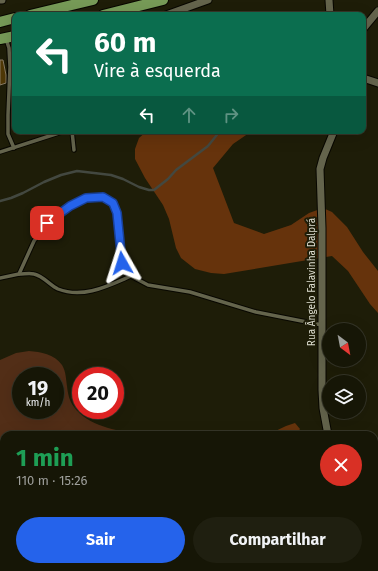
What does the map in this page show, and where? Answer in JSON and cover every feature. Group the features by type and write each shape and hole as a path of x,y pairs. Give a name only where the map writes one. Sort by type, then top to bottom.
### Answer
{"main road":[{"path":"43,12 94,0"},
{"path":"115,12 163,0"},
{"path":"0,22 12,19"}],"street":[{"path":"177,12 208,0"},
{"path":"329,0 330,12"},
{"path":"366,25 378,11"},
{"path":"366,79 378,83"},
{"name":"Rua Ângelo Falavinha Dalprá","path":"322,323 322,228 320,169 333,134"},
{"name":"Rua Ângelo Falavinha Dalprá","path":"322,367 323,408 327,431"}],"lane":[{"path":"7,38 10,67 8,134 14,148"},
{"path":"0,152 56,134"},
{"path":"72,134 74,150"},
{"path":"19,274 34,241 47,223 75,203 86,198 103,197 113,203 117,213 122,263 131,276 148,285 190,292 256,312 322,325"},
{"path":"0,278 19,274 35,274 58,288 74,293 87,292 110,285 131,276"}],"shaded area":[{"path":"144,134 248,134 233,144 213,168 234,223 264,234 291,225 309,213 323,208 332,212 347,227 363,252 378,271 378,313 370,304 348,271 332,256 224,274 211,273 195,269 181,258 176,248 169,219 163,205 145,178 135,159 135,149 139,138"},
{"path":"34,351 47,354 55,358 63,367 12,367 12,419 64,419 64,370 68,392 72,403 72,419 87,419 103,426 121,431 0,431 0,360 16,353"},
{"path":"295,423 300,429 299,431 275,431"}],"building":[{"path":"0,60 3,60 6,83 0,85"}],"waterway":[{"path":"0,201 23,193 61,175 77,171 111,175 139,187 154,190 168,179 176,170 208,146 218,134"}],"route":[{"path":"47,223 70,206 86,198 103,197 113,203 117,213 122,263"}]}
